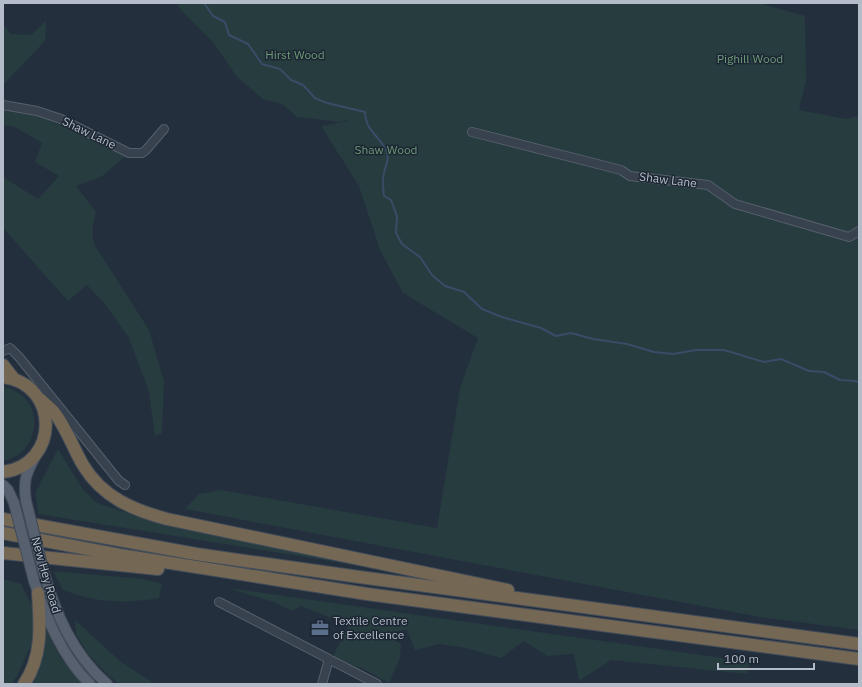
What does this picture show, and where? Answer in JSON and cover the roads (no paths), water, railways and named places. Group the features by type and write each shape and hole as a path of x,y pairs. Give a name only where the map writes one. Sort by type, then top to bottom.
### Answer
{"highway":[{"path":"3,365 8,378 25,384 54,412 83,466 93,479 105,492 133,508 168,519 608,610"},
{"path":"3,472 11,471 23,466 37,453 43,442 46,429 46,417 40,399"},
{"path":"3,519 196,554 859,644"},
{"path":"3,534 271,580 859,659"},
{"path":"3,553 271,580"},
{"path":"24,684 36,662 39,650 40,627 38,593"}],"main road":[{"name":"New Hey Road","path":"37,453 25,476 24,489 53,605 67,634 82,657 107,684"},
{"name":"New Hey Road","path":"3,485 8,490 14,503 34,581 58,640 72,663 90,684"}],"street":[{"name":"Shaw Lane","path":"3,105 37,111 61,119 129,153 142,153 164,129"},
{"name":"Shaw Lane","path":"472,132 617,169 630,176 708,186 736,204 848,237 859,231"},
{"path":"3,351 10,348 19,357 119,481 125,485"},
{"path":"219,602 377,684"},
{"path":"322,684 329,659"}],"waterway":[{"path":"204,3 213,16 225,22 229,35 248,44 262,64 280,69 291,80 303,85 315,98 327,103 365,112 368,125 384,146 388,154 383,179 384,196 391,200 397,216 396,233 402,244 420,257 432,275 445,286 464,292 482,309 502,317 541,328 556,336 571,333 593,339 627,344 654,352 673,354 696,350 724,350 764,362 781,359 809,371 824,372 840,380 856,381 859,383"}],"place":[{"name":"Textile Centre of Excellence","path":"320,628"}],"park label":[{"name":"Hirst Wood","path":"295,55"},
{"name":"Pighill Wood","path":"750,59"},
{"name":"Shaw Wood","path":"386,150"}]}
